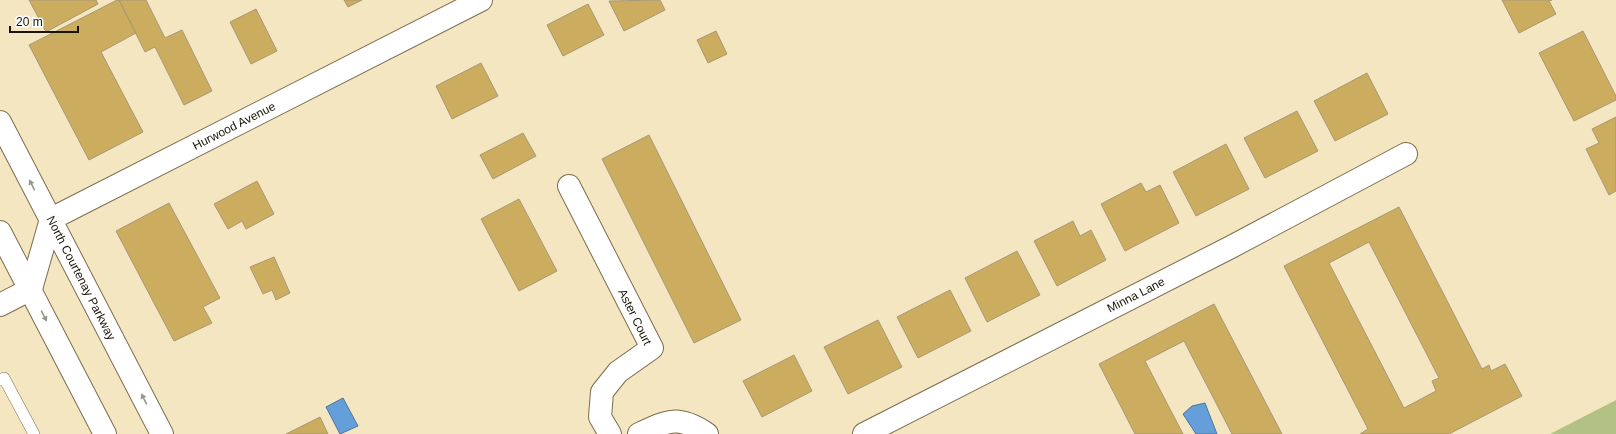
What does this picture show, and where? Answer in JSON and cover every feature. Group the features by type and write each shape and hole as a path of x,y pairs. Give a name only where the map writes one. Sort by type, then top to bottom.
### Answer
{"street":[{"name":"Hurwood Avenue","path":"51,219 481,0"},
{"name":"North Courtenay Parkway","path":"0,122 162,434"},
{"name":"Minna Lane","path":"864,434 1231,247 1406,154"},
{"name":"Aster Court","path":"569,186 652,348 618,372 602,392 600,417 610,434"},
{"path":"0,305 31,288 51,219"},
{"path":"0,232 31,288 105,434"},
{"path":"639,434 659,424 673,421 692,424 707,434"}],"lane":[{"path":"0,380 4,378 34,434"}],"green space":[{"path":"1616,400 1616,434 1550,434"}],"water":[{"path":"343,398 358,426 340,434 326,407"},
{"path":"1205,403 1217,434 1196,434 1183,414 1192,406"}],"building":[{"path":"29,0 96,0 98,4 46,32"},
{"path":"119,0 136,33 101,52 143,132 89,160 29,45"},
{"path":"119,0 146,0 165,38 182,30 212,91 184,105 155,47 145,52"},
{"path":"344,0 362,0 348,7"},
{"path":"660,0 665,10 624,31 609,1"},
{"path":"1502,0 1552,0 1549,1 1556,14 1519,33"},
{"path":"588,4 604,35 563,56 547,25"},
{"path":"256,9 277,51 251,64 230,22"},
{"path":"716,31 727,54 708,63 697,40"},
{"path":"1583,31 1616,96 1616,100 1574,121 1539,53"},
{"path":"481,63 498,96 452,119 436,86"},
{"path":"1367,73 1388,114 1335,141 1314,101"},
{"path":"1297,111 1318,151 1265,178 1244,138"},
{"path":"1616,117 1616,191 1609,195 1586,149 1599,143 1592,129"},
{"path":"523,133 536,156 493,179 480,155"},
{"path":"649,135 741,320 694,343 602,159"},
{"path":"1226,144 1249,189 1196,216 1173,172"},
{"path":"257,181 274,214 246,229 242,221 228,229 214,204"},
{"path":"1141,183 1146,192 1160,185 1179,223 1125,251 1101,204"},
{"path":"519,199 557,271 519,291 481,219"},
{"path":"169,203 220,298 203,307 212,323 174,341 116,231"},
{"path":"1399,207 1482,369 1489,365 1491,371 1505,364 1522,396 1449,434 1360,434 1368,429 1284,266","holes":["1369,242 1439,378 1432,381 1436,391 1404,408 1329,263"]},
{"path":"1073,221 1080,236 1091,230 1106,260 1057,286 1034,241"},
{"path":"1017,251 1040,295 987,322 965,278"},
{"path":"274,257 290,293 276,300 272,290 263,294 250,267"},
{"path":"950,290 971,331 918,358 897,317"},
{"path":"1214,304 1282,434 1232,434 1184,341 1145,361 1183,434 1135,434 1099,364"},
{"path":"878,320 902,367 848,394 824,347"},
{"path":"794,355 812,391 762,417 743,381"},
{"path":"320,417 328,434 286,434"}]}
